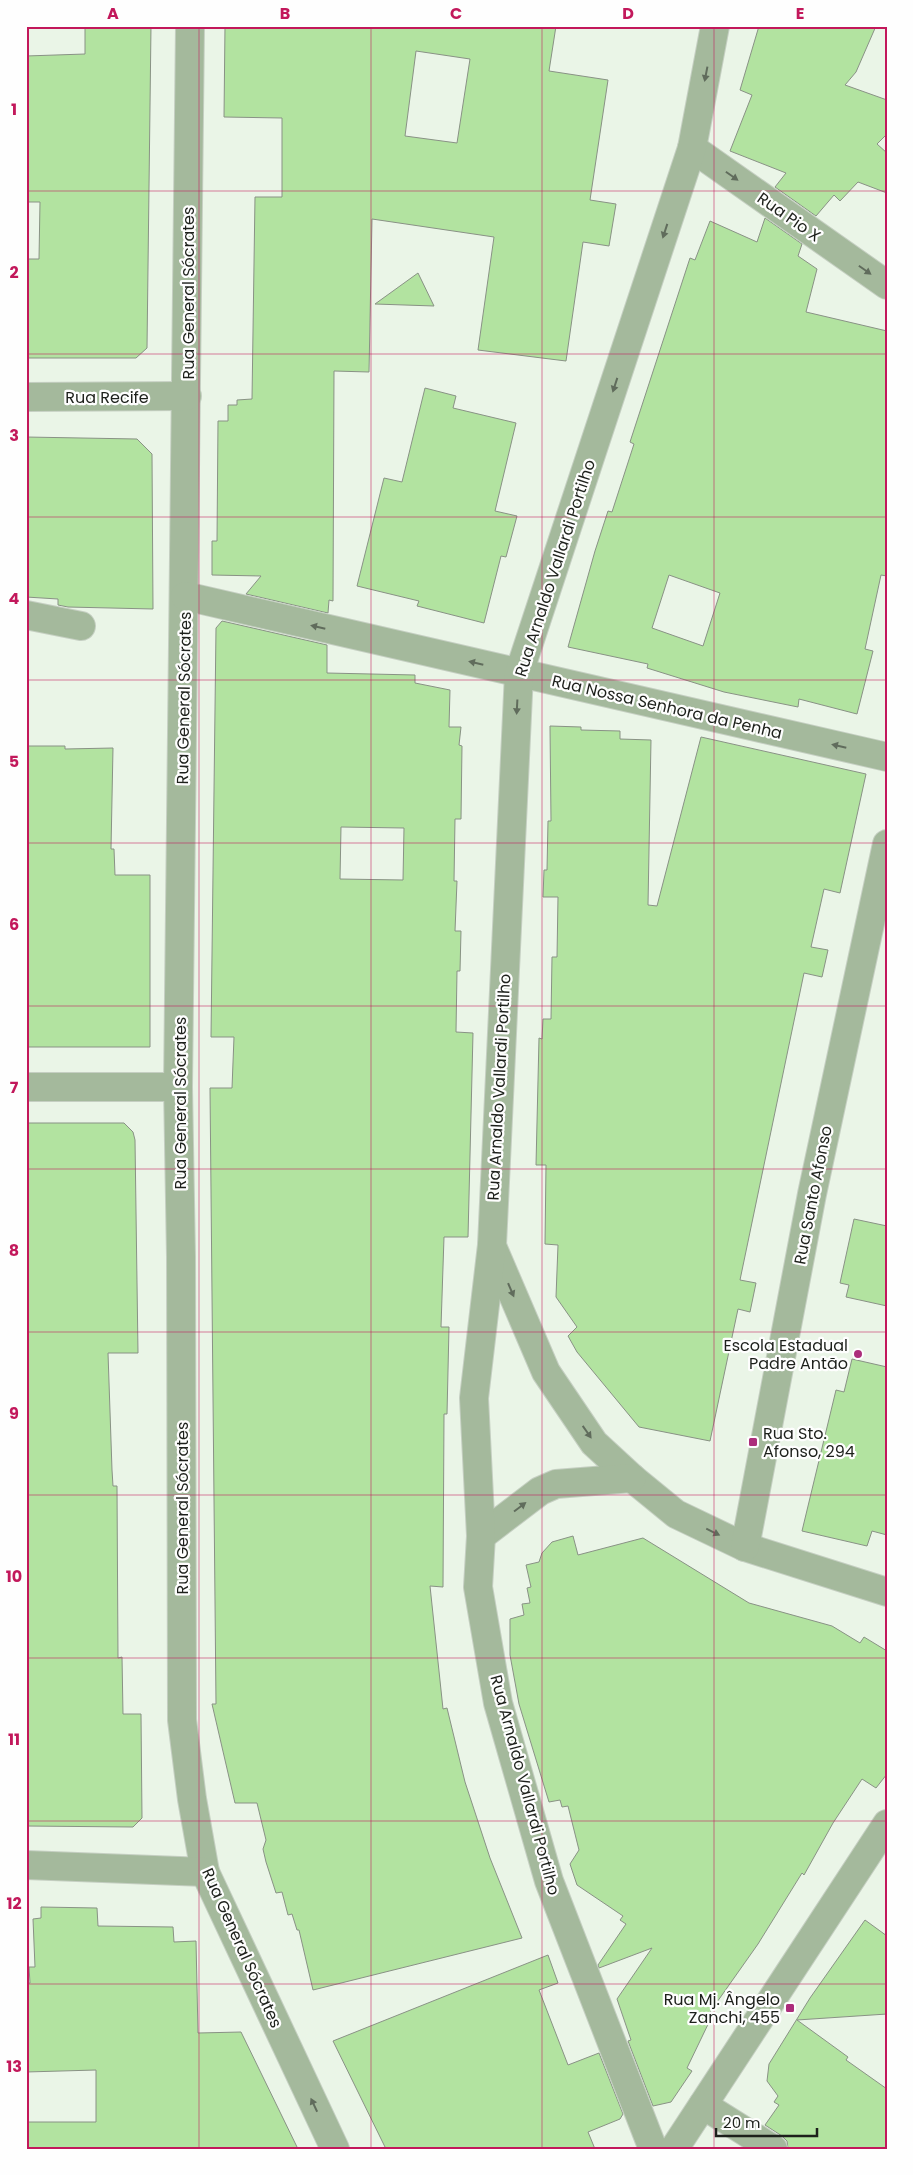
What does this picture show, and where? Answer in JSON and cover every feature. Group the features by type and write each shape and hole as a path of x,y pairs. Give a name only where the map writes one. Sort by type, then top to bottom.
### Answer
{"street":[{"name":"Rua General Sócrates","path":"190,26 188,396 178,1086 181,1266 182,1720 192,1799 205,1872 335,2149"},
{"name":"Rua Arnaldo Vallardi Portilho","path":"652,2149 549,1881 498,1703 478,1587 481,1536 474,1398 492,1245 518,673 692,148 715,26"},
{"name":"Rua Pio X","path":"692,148 887,285"},
{"name":"Rua Recife","path":"26,397 188,396"},
{"name":"Rua Nossa Senhora da Penha","path":"185,596 887,757"},
{"path":"26,615 81,626"},
{"name":"Rua Santo Afonso","path":"745,1547 812,1194 887,844"},
{"path":"26,1087 178,1086"},
{"path":"492,1245 546,1372 594,1443 632,1478 676,1514 745,1547 887,1592"},
{"path":"481,1536 540,1491 556,1484 632,1478"},
{"path":"674,2149 887,1824"},
{"path":"26,1865 205,1872"},
{"path":"703,2105 773,2149"}],"building":[{"path":"85,26 151,26 147,348 136,358 26,358 26,259 39,259 40,202 26,202 26,56 85,54"},
{"path":"225,26 556,26 549,71 608,80 590,200 616,204 609,246 583,242 566,361 478,350 494,237 372,219 369,372 334,371 333,601 329,600 328,613 246,594 261,576 212,575 212,541 217,541 218,421 228,421 228,405 237,405 237,400 252,399 255,197 282,197 282,118 224,117","holes":["416,51 470,59 457,143 405,136"]},
{"path":"759,26 876,26 856,72 845,85 887,100 887,134 877,144 887,153 887,193 858,182 840,201 834,195 816,216 775,187 786,173 730,151 752,95 740,90"},
{"path":"765,218 802,244 798,256 817,269 806,312 887,331 887,576 881,575 865,649 873,651 857,714 799,699 798,707 724,692 647,668 648,664 568,647 595,551 608,511 612,512 634,444 630,442 690,258 695,260 710,221 757,242","holes":["669,575 720,593 703,646 652,628"]},
{"path":"418,273 434,306 375,304"},
{"path":"425,388 456,396 453,408 516,423 495,511 517,516 506,557 501,556 484,623 417,606 419,601 357,586 384,478 402,482"},
{"path":"26,437 137,439 152,454 153,609 68,607 58,605 58,599 26,597"},
{"path":"222,621 327,645 327,673 415,675 415,683 450,690 449,727 461,727 459,745 462,746 461,819 455,819 454,881 457,881 455,931 461,931 460,971 457,971 456,1032 473,1033 468,1237 444,1237 441,1327 449,1327 447,1414 444,1414 443,1587 430,1586 443,1709 447,1708 465,1782 490,1858 522,1938 313,1990 299,1930 297,1930 292,1914 288,1915 282,1892 276,1893 266,1862 263,1849 266,1840 257,1803 235,1803 212,1704 216,1704 210,1088 232,1088 234,1037 211,1037 216,628","holes":["341,827 404,828 403,880 340,879"]},
{"path":"550,726 581,727 581,730 620,731 620,739 651,740 648,905 657,906 701,737 866,774 840,893 824,889 811,947 828,950 822,977 804,973 740,1280 756,1283 750,1312 738,1309 710,1441 639,1427 577,1352 568,1336 577,1327 556,1297 558,1245 545,1244 546,1165 536,1165 539,1038 542,1039 543,1019 551,1019 552,957 557,957 558,897 543,897 544,870 547,870 548,821 551,821"},
{"path":"26,746 65,746 65,749 113,748 111,849 114,849 115,875 150,875 150,1047 26,1047"},
{"path":"26,1123 124,1123 133,1132 135,1140 138,1353 108,1353 113,1486 117,1486 118,1658 122,1657 123,1714 141,1714 142,1818 133,1827 26,1826"},
{"path":"854,1219 887,1226 887,1306 846,1297 849,1285 840,1283"},
{"path":"852,1359 887,1367 887,1535 872,1531 867,1546 802,1531 836,1390 844,1392"},
{"path":"573,1536 578,1555 643,1538 749,1603 832,1626 860,1643 864,1637 887,1651 887,1774 876,1788 862,1779 833,1823 804,1875 802,1873 758,1944 710,2012 713,2014 687,2068 692,2071 671,2102 653,2106 628,2041 631,2040 617,1999 652,1948 599,1968 598,1965 626,1924 620,1920 623,1916 577,1885 570,1864 579,1850 568,1806 562,1807 560,1800 549,1802 519,1704 510,1655 510,1619 524,1615 522,1604 530,1603 527,1588 531,1587 526,1565 539,1562 542,1553 552,1542"},
{"path":"41,1907 97,1908 98,1926 173,1927 174,1942 196,1941 198,2033 241,2032 298,2149 26,2149 26,2122 96,2122 96,2070 26,2072 26,1983 30,1983 29,1967 35,1967 33,1919 41,1918"},
{"path":"865,1920 887,1936 887,2014 797,2020 848,2057 846,2060 887,2089 887,2149 788,2149 787,2141 765,2125 779,2105 774,2102 778,2096 767,2081 769,2064 810,1998"},
{"path":"548,1955 558,1983 539,1990 568,2065 599,2053 623,2114 620,2119 588,2132 595,2149 386,2149 333,2041"}],"place":[{"name":"Escola Estadual Padre Antão","path":"858,1354"},
{"name":"Rua Sto. Afonso, 294","path":"753,1442"},
{"name":"Rua Mj. Ângelo Zanchi, 455","path":"790,2008"}]}
